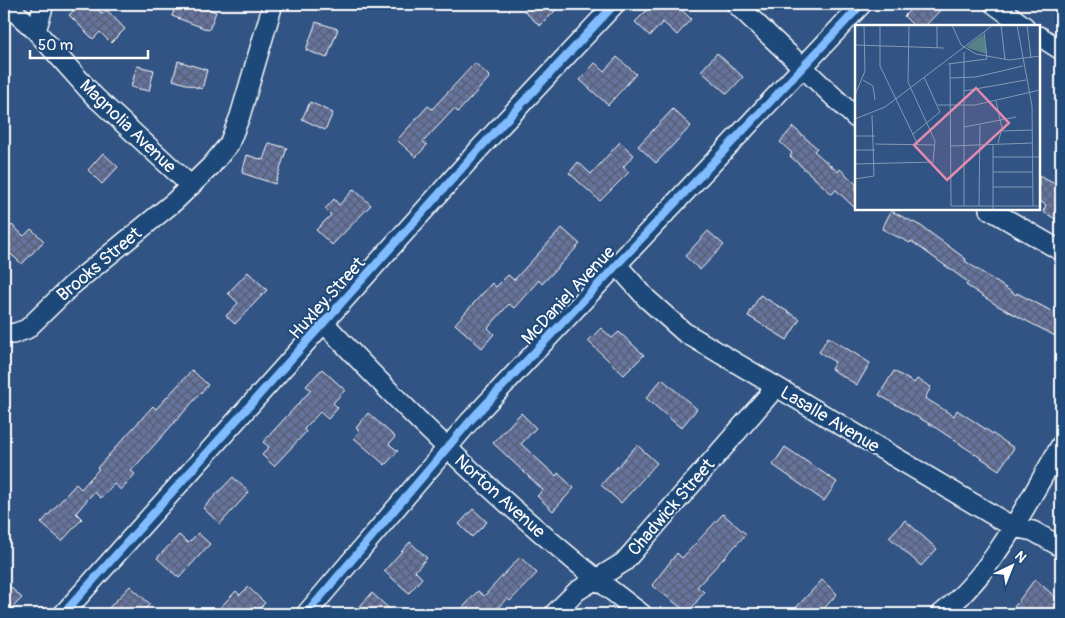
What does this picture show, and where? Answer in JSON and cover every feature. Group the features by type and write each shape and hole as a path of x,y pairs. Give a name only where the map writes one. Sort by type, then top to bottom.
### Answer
{"street":[{"name":"Magnolia Avenue","path":"6,4 36,31 94,96 191,186 229,144 240,116 273,4"},
{"path":"36,31 44,4"},
{"name":"Huxley Street","path":"63,614 481,147 615,4"},
{"path":"736,4 855,117"},
{"name":"McDaniel Avenue","path":"306,614 446,448 862,4"},
{"path":"994,4 1023,25"},
{"path":"1040,37 1061,50"},
{"name":"Brooks Street","path":"4,333 13,334 27,329 71,286 191,186"},
{"path":"991,210 1061,251"},
{"name":"Lasalle Avenue","path":"617,265 647,299 684,332 1013,527 1032,531 1061,547"},
{"name":"Norton Avenue","path":"324,324 385,389 475,476 595,579 642,614"},
{"name":"Chadwick Street","path":"554,614 577,591 624,562 776,387"},
{"path":"941,614 958,600 1013,527 1061,445"}],"building":[{"path":"80,4 92,4 102,14 107,10 125,29 111,43 100,32 93,39 69,15"},
{"path":"176,4 195,4 216,12 209,30 172,16"},
{"path":"530,4 562,4 540,26 524,11"},
{"path":"653,4 675,4 691,19 677,35 663,22 650,36 635,22"},
{"path":"916,4 946,4 926,25 913,25 904,16"},
{"path":"316,22 338,29 327,58 306,50"},
{"path":"717,53 743,77 727,94 701,71"},
{"path":"617,57 636,74 608,105 580,80 595,63 604,71"},
{"path":"178,61 207,70 202,89 173,80"},
{"path":"475,63 490,77 458,112 454,109 423,142 427,145 416,157 397,140 428,106 432,109"},
{"path":"137,66 154,70 149,91 131,87"},
{"path":"310,102 333,113 325,130 302,119"},
{"path":"673,109 691,126 656,163 638,146"},
{"path":"793,127 817,148 814,151 838,172 840,169 855,183 855,208 836,190 832,194 790,156 792,153 780,142"},
{"path":"620,142 634,155 623,167 629,172 600,201 569,173 578,162 591,174"},
{"path":"269,143 287,148 275,184 242,173 247,155 263,160"},
{"path":"103,153 118,167 102,184 88,170"},
{"path":"1040,176 1061,187 1061,222 1043,212 1046,205 1040,202"},
{"path":"354,189 371,205 332,245 316,230 331,215 325,209 334,199 339,205"},
{"path":"891,211 921,226 966,259 965,261 1016,295 1017,293 1061,316 1061,339 998,306 966,285 968,282 911,241 910,243 882,229"},
{"path":"12,225 24,236 31,229 44,241 22,264 4,248 4,234"},
{"path":"562,228 580,244 542,284 539,280 514,308 509,304 488,328 494,334 482,348 455,324 492,283 496,287 508,275 514,280"},
{"path":"708,231 724,245 700,270 685,256"},
{"path":"248,272 267,290 235,324 226,316 238,303 228,293"},
{"path":"760,295 800,319 787,340 748,316"},
{"path":"601,328 612,338 619,332 644,355 624,375 588,341"},
{"path":"828,337 870,363 857,385 831,369 835,362 819,352"},
{"path":"322,369 345,390 333,403 338,408 328,419 320,412 304,429 306,432 274,466 262,455 269,447 263,442 311,390 306,386"},
{"path":"192,370 208,385 131,471 135,474 121,490 114,484 101,498 94,492 76,513 82,519 62,541 41,523 76,484 81,489 99,469 97,468 153,406 156,409"},
{"path":"894,371 914,383 917,379 931,387 925,398 954,416 957,410 1014,448 999,470 933,426 879,395"},
{"path":"662,379 697,409 681,428 646,398"},
{"path":"368,413 395,437 389,444 398,451 385,465 354,438 360,431 356,428"},
{"path":"521,413 536,428 521,444 556,476 558,473 574,488 553,511 537,496 543,490 493,443"},
{"path":"637,445 657,463 621,503 601,485"},
{"path":"785,447 837,482 824,501 773,465"},
{"path":"233,477 249,492 220,524 203,508"},
{"path":"473,509 487,522 472,537 459,524"},
{"path":"723,514 746,534 697,587 704,592 688,613 652,585 677,553 682,558"},
{"path":"905,520 937,549 921,566 889,537"},
{"path":"198,533 210,544 179,578 157,558 179,535 188,543"},
{"path":"410,542 427,558 415,571 422,578 409,593 384,571"},
{"path":"520,557 537,573 510,601 507,598 492,614 457,614 478,591 484,596"},
{"path":"1035,579 1061,602 1061,614 1009,614"},
{"path":"822,580 837,594 819,614 790,614"},
{"path":"4,581 22,598 6,614 4,614"},
{"path":"130,586 150,604 140,614 103,614"},
{"path":"248,587 265,603 254,614 214,614 236,591 240,595"},
{"path":"372,593 395,614 353,614"}],"cycle path":[{"path":"63,614 481,147 615,4"},
{"path":"306,614 470,421 862,4"}]}
